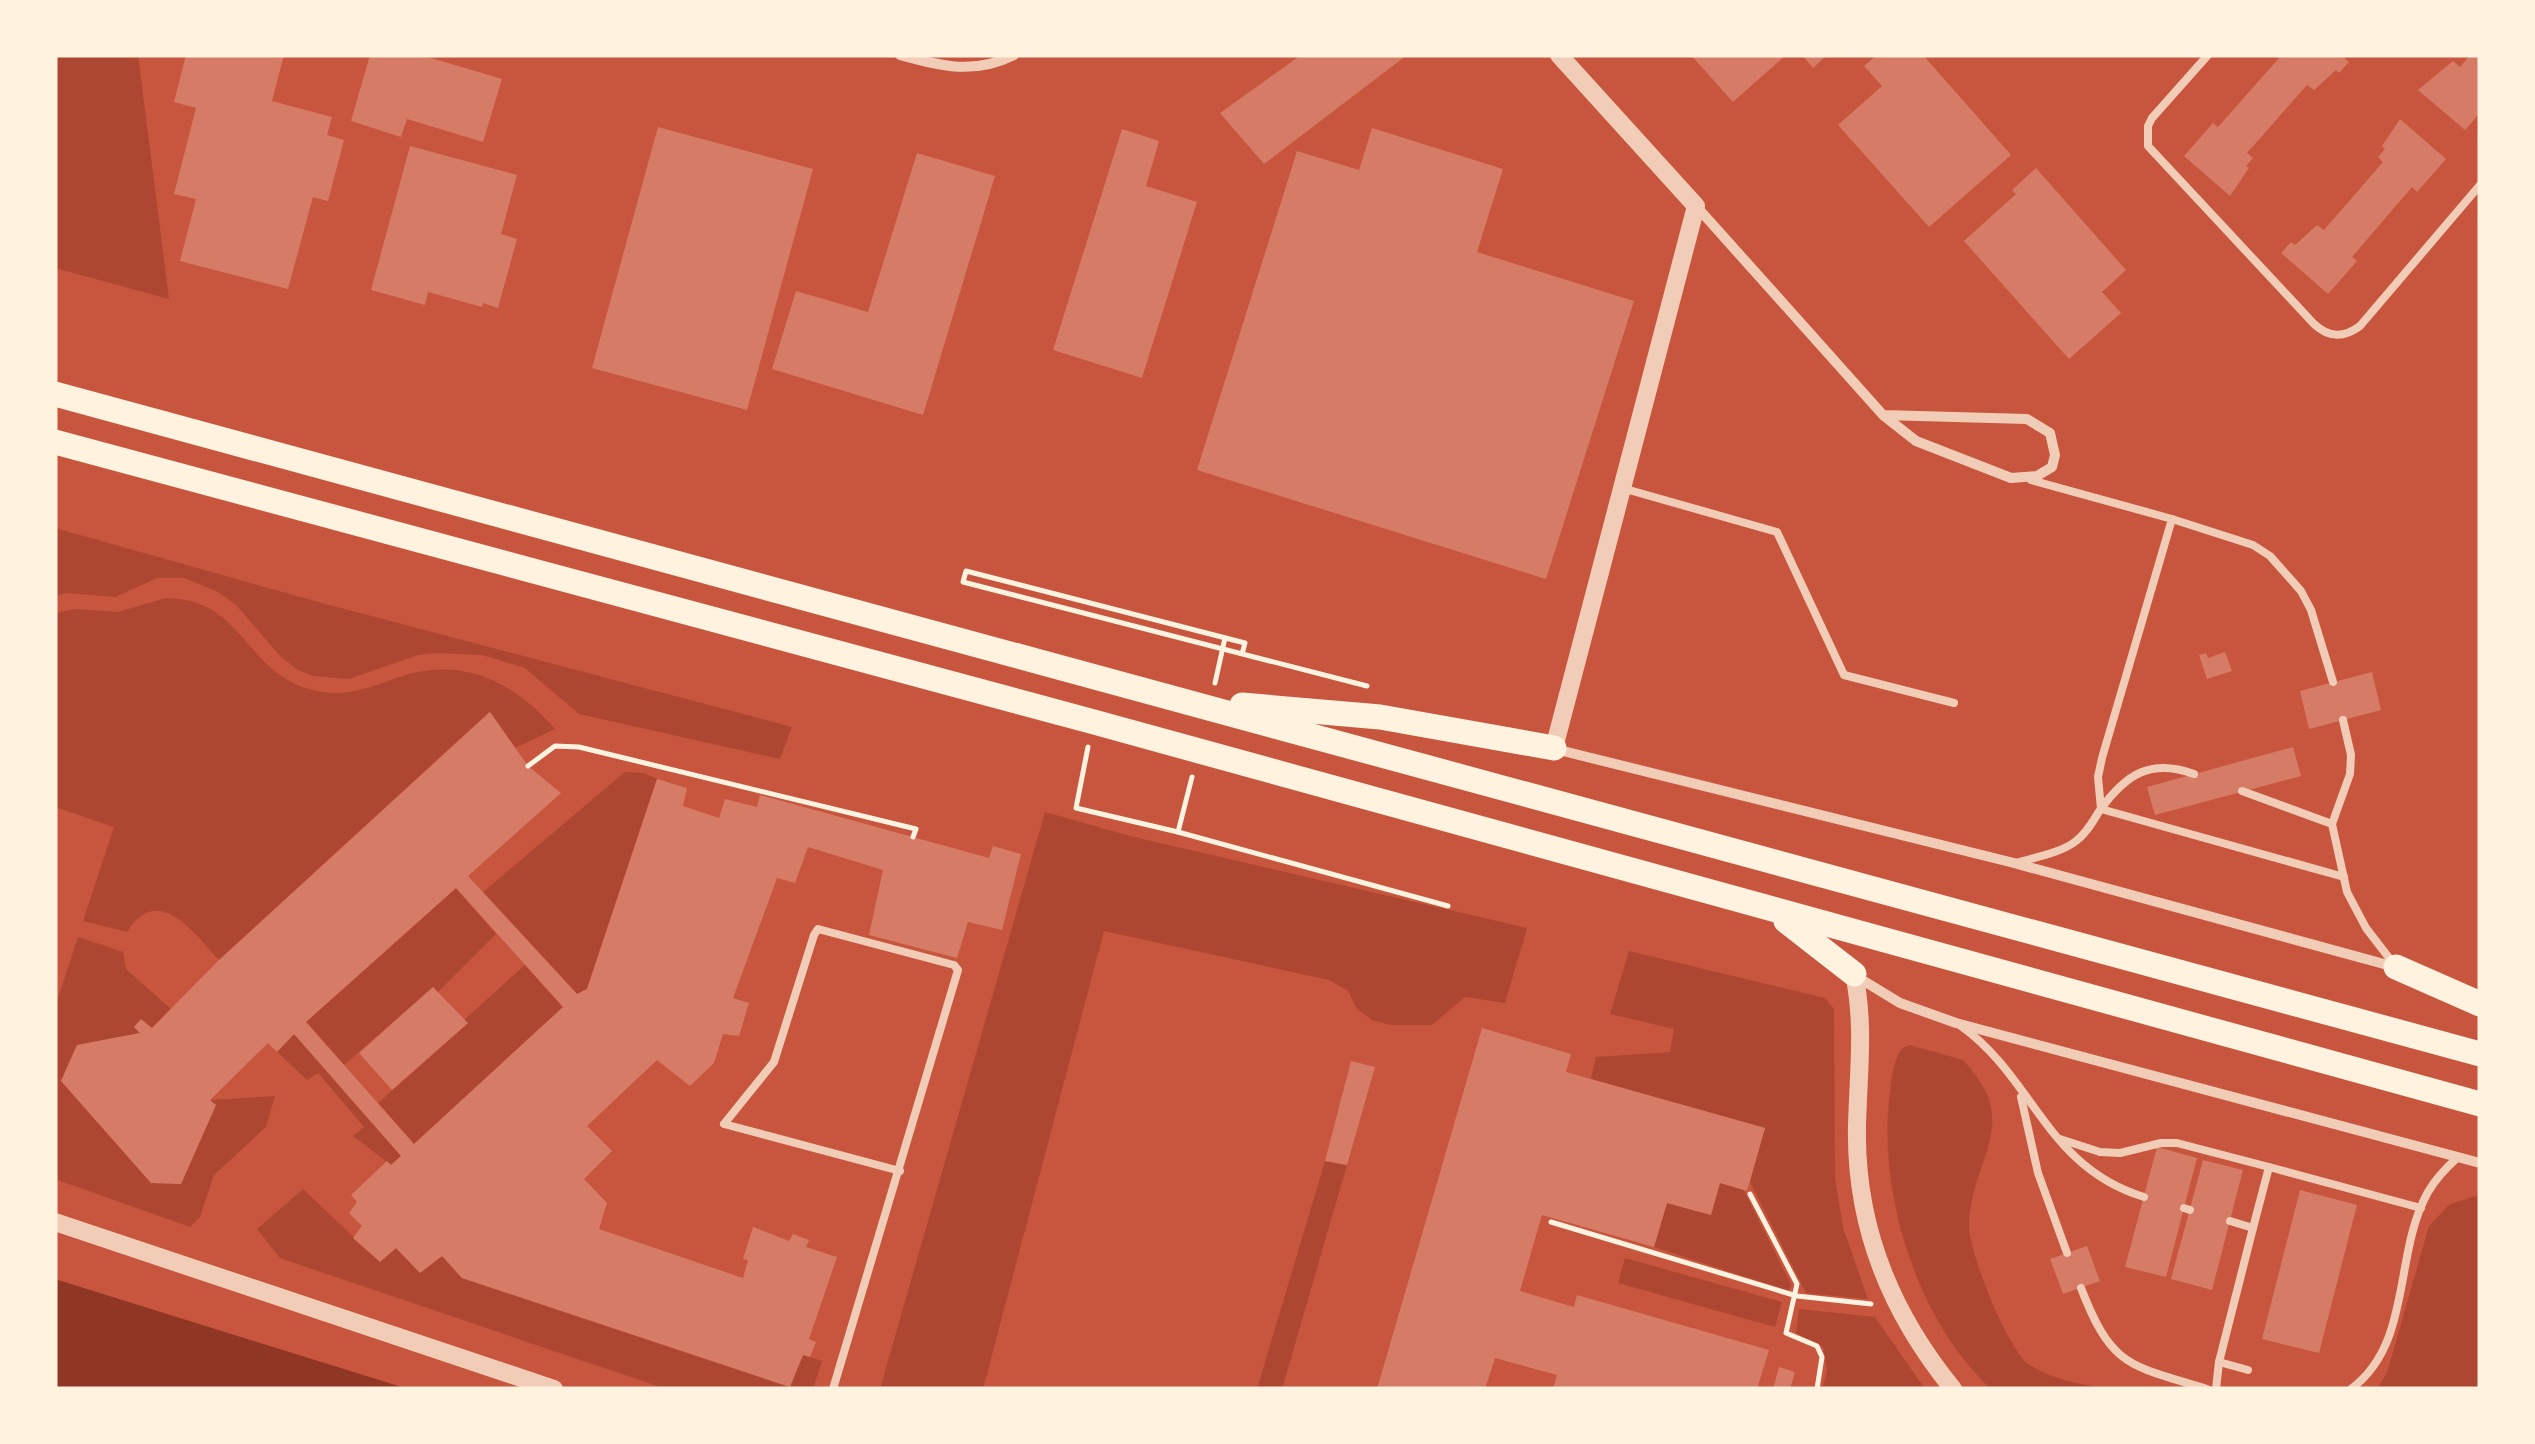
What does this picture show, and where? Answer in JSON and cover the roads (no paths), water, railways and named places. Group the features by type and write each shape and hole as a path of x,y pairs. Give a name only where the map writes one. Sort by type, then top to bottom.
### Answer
{"main road":[{"path":"55,394 2480,1054"},
{"path":"55,442 1094,722 2480,1104"},
{"path":"1188,702 1380,717 1554,748"},
{"path":"1774,912 1854,974"},
{"path":"2396,967 2480,1004"}],"street":[{"path":"900,55 970,69 1014,55"},
{"path":"1560,55 1882,415 1916,441 2010,478 2026,479 2052,467 2056,455 2050,434 2027,419 1882,415"},
{"path":"1696,206 1554,748 2014,864 2396,967"},
{"path":"1854,974 1900,1003 1956,1023 2480,1162"},
{"path":"1854,974 1860,1001 1856,1157 1860,1191 1878,1263 1894,1300 1930,1360 1953,1389"},
{"path":"55,1222 554,1389"}],"lane":[{"path":"2208,55 2152,118 2146,136 2148,146 2328,334 2345,334 2360,326 2480,185"},
{"path":"2026,479 2253,546 2285,570 2311,610 2333,682"},
{"path":"1622,488 1777,532 1844,675 1954,703"},
{"path":"2101,808 2098,776 2102,758 2172,520"},
{"path":"2343,720 2351,755 2350,774 2332,824 2344,877 2366,928 2396,967"},
{"path":"2014,864 2067,848 2088,829 2121,786 2151,767 2164,766 2194,774"},
{"path":"2242,792 2332,824"},
{"path":"2101,808 2344,877"},
{"path":"833,1389 900,1171 958,970 954,965 818,930 774,1062 724,1124 900,1171"},
{"path":"1956,1023 1994,1054 2054,1137 2086,1168 2107,1183 2144,1197"},
{"path":"2020,1092 2038,1173 2068,1253"},
{"path":"2054,1137 2100,1152 2120,1153 2161,1142 2177,1143 2421,1208"},
{"path":"2350,1389 2383,1354 2421,1208 2438,1177 2458,1157"},
{"path":"2216,1389 2219,1362 2269,1167"},
{"path":"2230,1221 2253,1228"},
{"path":"2081,1288 2100,1330 2124,1360 2207,1389"},
{"path":"2219,1362 2248,1370"}]}
